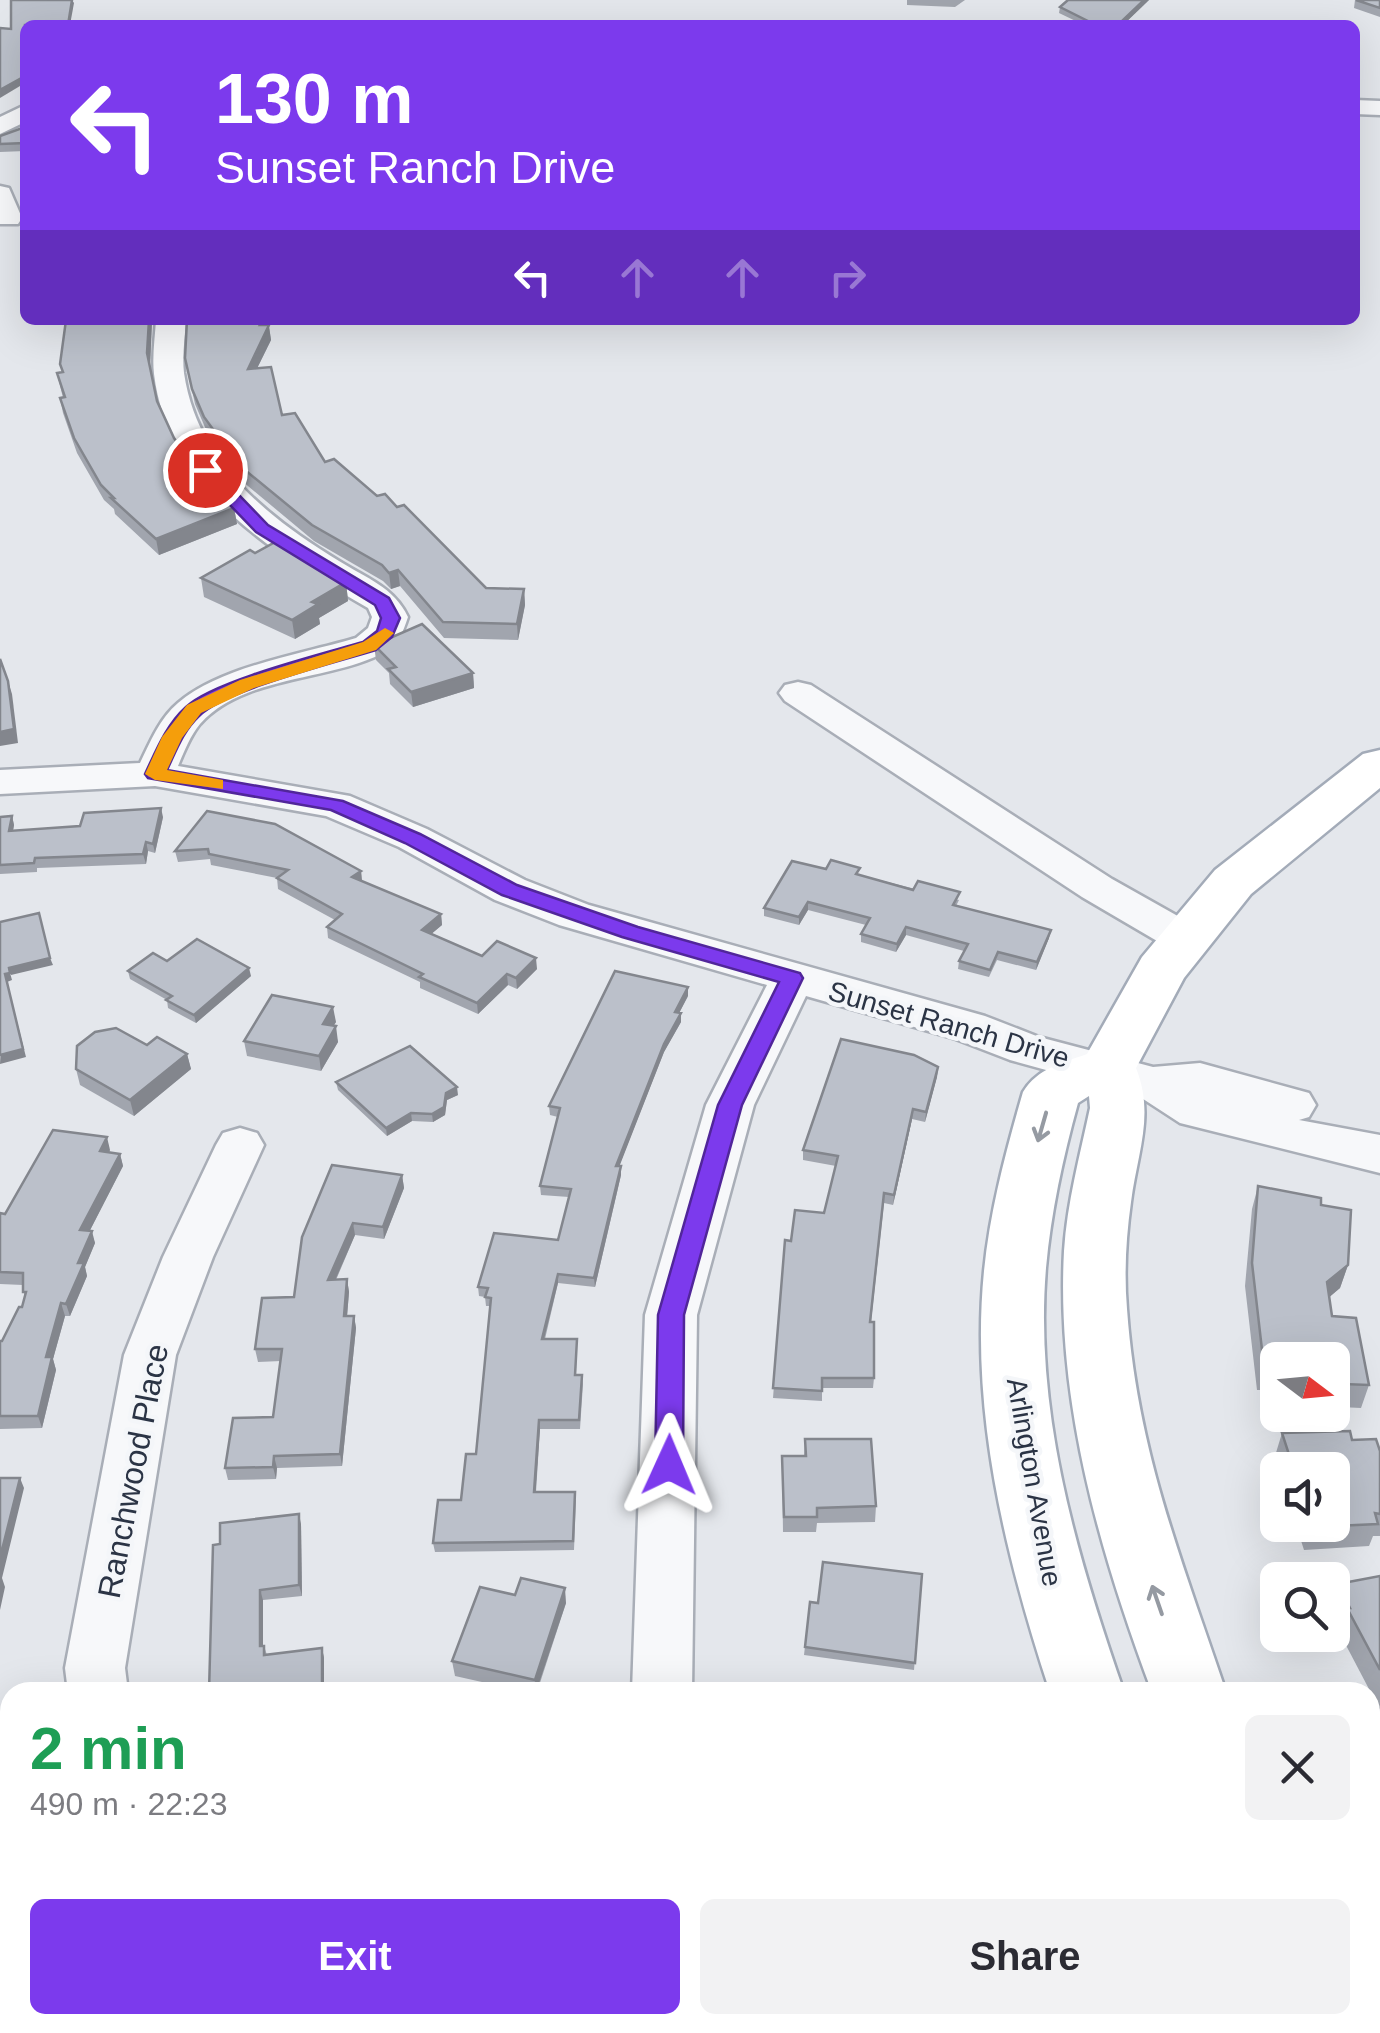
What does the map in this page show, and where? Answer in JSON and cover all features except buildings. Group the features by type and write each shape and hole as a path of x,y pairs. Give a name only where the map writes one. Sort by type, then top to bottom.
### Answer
{"main road":[{"path":"1186,1682 1130,1519 1103,1382 1095,1253 1119,1108 1118,1091 1130,1075 1141,1002 1184,938 1260,857 1380,764"},
{"name":"Arlington Avenue","path":"1083,1682 1056,1602 1035,1520 1014,1370 1013,1294 1032,1160 1052,1092 1130,1075"}],"street":[{"path":"155,774 172,737 194,709 247,684 369,646 385,633 390,618 383,602 262,528 205,470 180,422 169,375 170,325"},
{"path":"798,692 1097,888 1184,938"},
{"name":"Sunset Ranch Drive","path":"0,782 155,774 336,805 413,838 510,890 612,926 969,1028 1026,1049 1130,1075 1197,1111 1371,1151"},
{"path":"662,1682 671,1315 730,1105 792,978"},
{"name":"Ranchwood Place","path":"97,1682 96,1668 150,1356 188,1257 240,1145"}],"slow traffic":[{"path":"216,784 155,774 172,737 194,709 247,684 369,646 385,633"}],"route":[{"path":"205,470 262,528 383,602 390,618 385,633 369,646 247,684 194,709 172,737 155,774 336,805 413,838 510,890 574,915 792,978 730,1105 671,1315 669,1465"}]}
